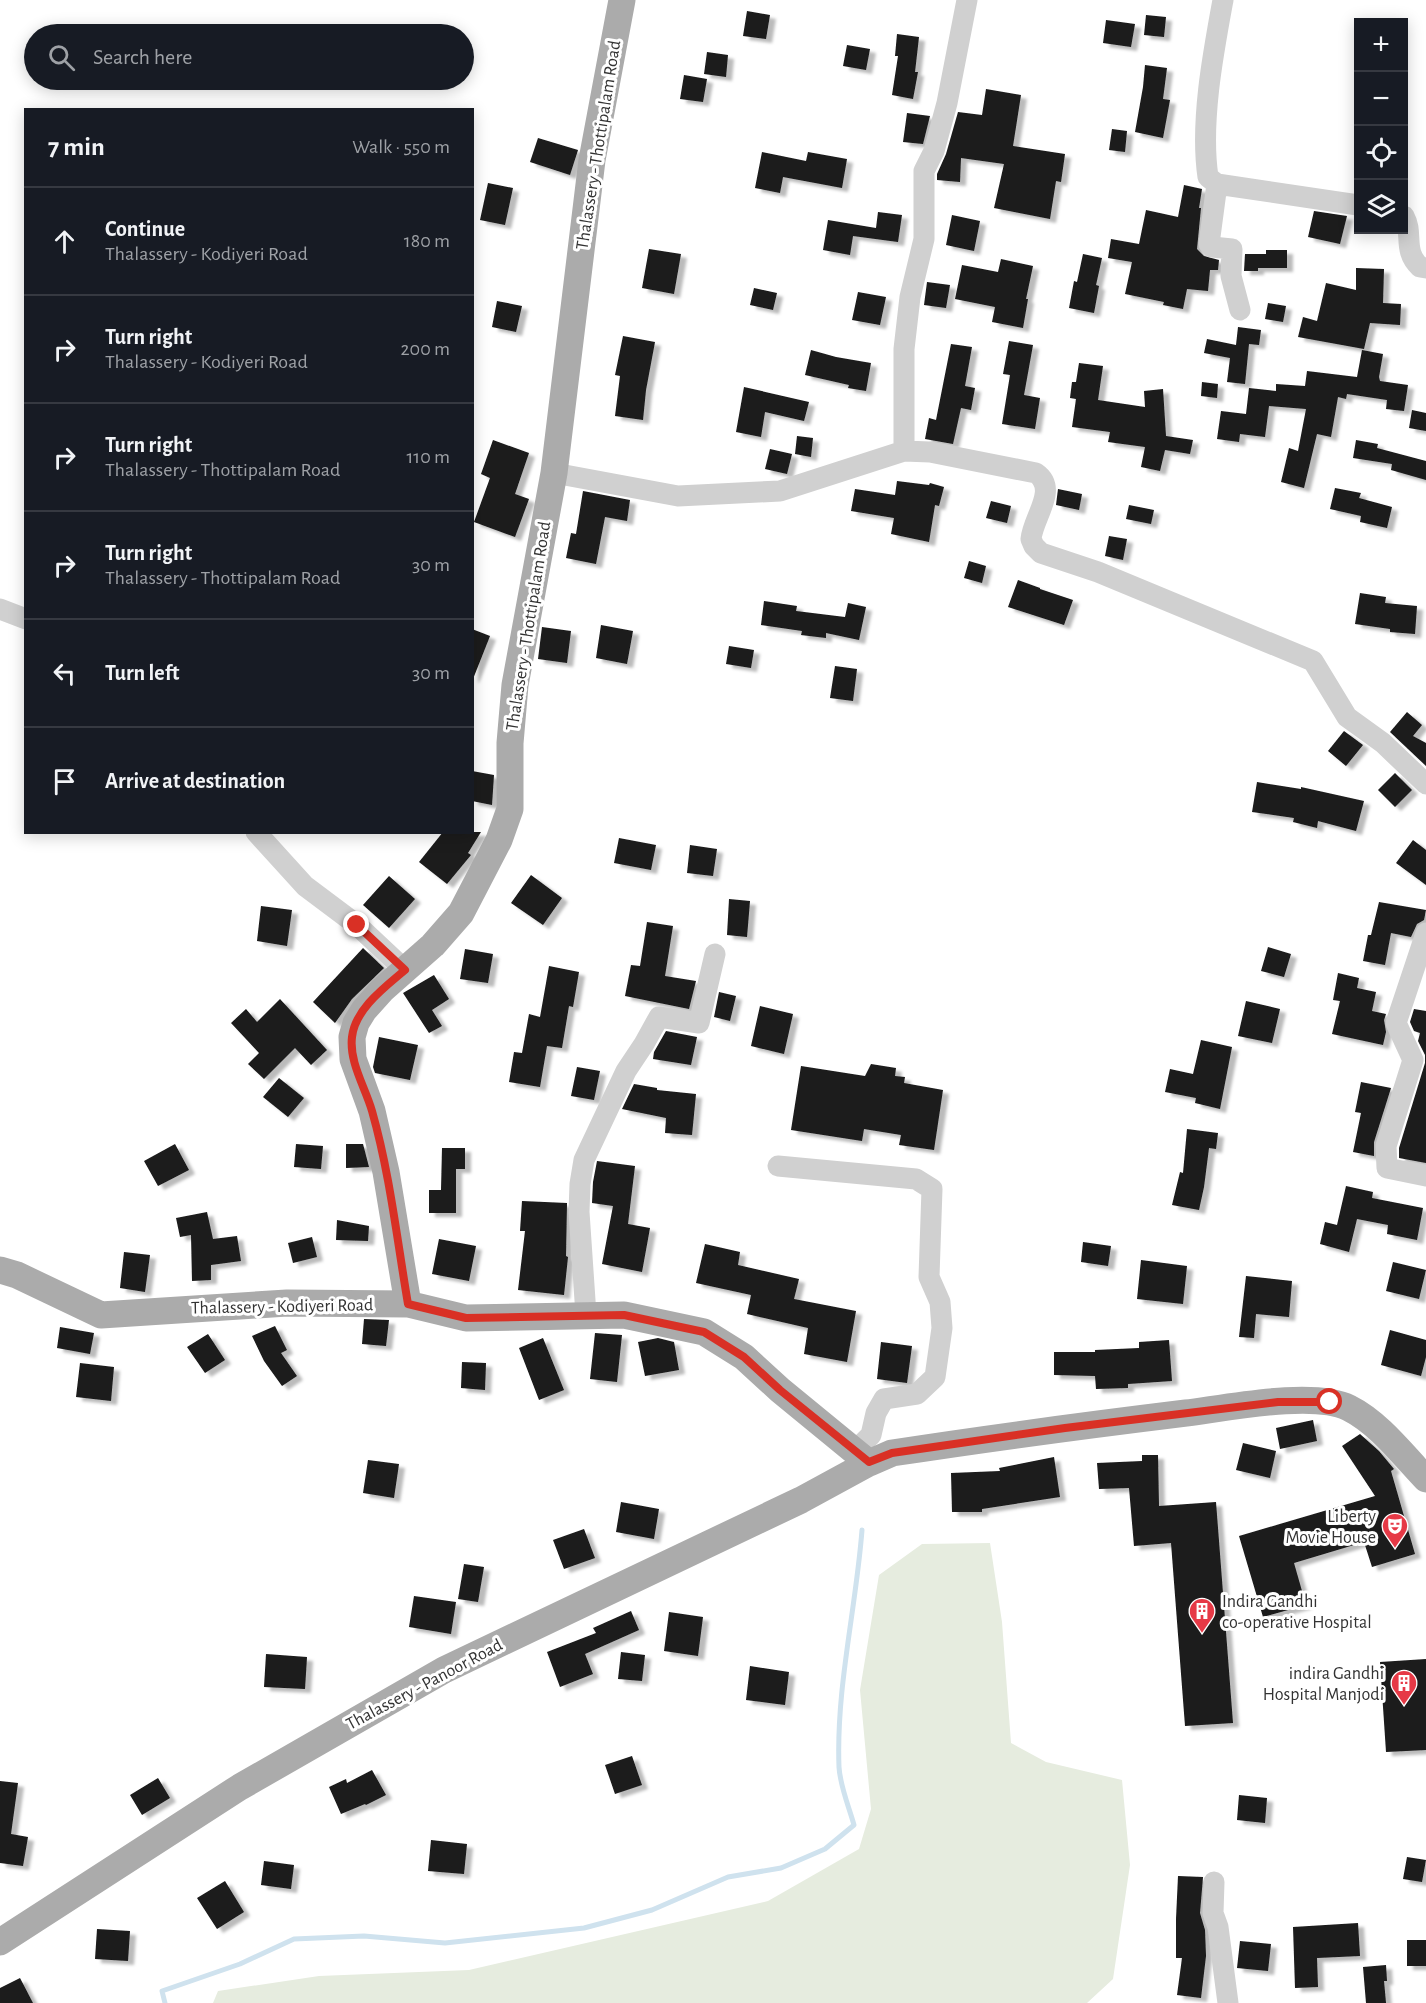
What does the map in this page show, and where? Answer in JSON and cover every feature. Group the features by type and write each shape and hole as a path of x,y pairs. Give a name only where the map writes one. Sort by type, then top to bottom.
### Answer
{"main road":[{"name":"Thalassery - Thottipalam Road","path":"408,1304 386,1172 372,1111 353,1059 352,1037 356,1023 364,1010 382,990 433,945 461,913 499,840 510,809 510,743 515,685 554,473 592,160 622,0"},
{"name":"Thalassery - Kodiyeri Road","path":"0,1270 17,1275 101,1315 286,1303 408,1304 466,1318 624,1315 704,1332 744,1357 780,1390 862,1457"},
{"path":"862,1457 1011,1435 1278,1402 1330,1402 1349,1407 1373,1425 1426,1479"},
{"name":"Thalassery - Panoor Road","path":"0,1942 240,1787 444,1670 801,1500 862,1457"}],"street":[{"path":"904,451 904,349 910,297 924,239 924,171 934,151 947,103 967,0"},
{"path":"1223,0 1211,61 1206,150 1208,177 1217,184 1354,204"},
{"path":"1217,184 1209,244 1212,247 1232,249 1231,276 1240,310"},
{"path":"1408,234 1412,260 1420,267 1426,268"},
{"path":"554,473 678,496 780,491 904,451 930,452 1036,473 1042,477 1047,488 1031,539 1041,553 1098,572 1313,661 1347,717 1383,744 1426,784"},
{"path":"0,609 24,618"},
{"path":"258,834 305,886 357,925 405,970"},
{"path":"1426,933 1396,1023 1413,1060 1386,1146 1387,1168 1426,1176"},
{"path":"586,1315 579,1212 584,1160 626,1071 659,1017 699,1023 715,954"},
{"path":"778,1166 916,1179 932,1189 929,1277 940,1302 942,1328 935,1377 917,1394 884,1399 876,1413 871,1435 862,1457"},
{"path":"1214,1882 1213,1913 1218,1927 1228,2003"}],"shaded area":[{"path":"990,1543 1002,1622 1011,1743 1046,1762 1122,1780 1130,1865 1113,1979 1087,2003 213,2003 218,1991 319,1976 469,1970 768,1901 859,1849 871,1809 860,1690 879,1575 922,1544"}],"building":[{"path":"747,11 770,15 766,39 743,36"},
{"path":"1146,15 1166,17 1164,37 1144,35"},
{"path":"1106,20 1135,24 1131,47 1103,43"},
{"path":"897,34 919,37 915,72 918,72 913,99 892,95 898,56 895,56"},
{"path":"847,45 870,49 866,70 843,66"},
{"path":"707,52 728,55 726,77 704,74"},
{"path":"1145,65 1167,68 1163,99 1170,100 1163,138 1135,132"},
{"path":"684,75 707,79 703,102 680,99"},
{"path":"986,89 1021,95 1013,146 1065,154 1061,182 1056,181 1050,219 994,208 1004,164 961,158 960,182 937,180 958,112 982,115"},
{"path":"907,113 930,116 923,144 903,142"},
{"path":"1112,129 1127,131 1125,152 1109,150"},
{"path":"538,138 578,150 570,175 530,162"},
{"path":"762,152 806,161 808,152 847,159 842,188 783,177 780,193 755,188"},
{"path":"488,183 513,188 505,225 480,220"},
{"path":"1184,185 1202,189 1197,249 1204,256 1219,260 1218,270 1210,270 1208,291 1187,289 1183,309 1163,305 1164,302 1125,294 1132,262 1108,258 1111,239 1139,244 1146,210 1178,217"},
{"path":"1314,211 1347,216 1340,244 1308,237"},
{"path":"878,212 902,215 898,242 853,236 850,255 823,250 828,220 876,228"},
{"path":"952,215 980,221 974,251 946,245"},
{"path":"649,249 681,254 674,294 642,288"},
{"path":"1266,250 1287,250 1287,268 1258,268 1258,271 1244,271 1245,254 1266,254"},
{"path":"1083,254 1102,258 1096,285 1099,286 1094,313 1069,308 1074,281 1077,282"},
{"path":"1001,259 1033,266 1023,328 992,322 995,307 955,299 962,265 998,272"},
{"path":"1356,268 1384,269 1383,303 1401,304 1400,325 1370,323 1364,349 1298,337 1303,317 1317,321 1326,283 1356,290"},
{"path":"927,282 950,285 946,308 924,305"},
{"path":"754,288 777,293 773,310 750,305"},
{"path":"858,292 886,297 880,325 852,320"},
{"path":"497,301 522,306 516,332 492,327"},
{"path":"1268,303 1286,306 1283,322 1265,319"},
{"path":"1238,327 1261,330 1259,345 1249,344 1245,384 1227,382 1230,358 1204,353 1207,339 1236,345"},
{"path":"623,336 655,342 643,420 615,416 620,376 615,375"},
{"path":"1009,341 1033,345 1024,395 1040,398 1035,429 1002,424 1010,375 1003,374"},
{"path":"951,344 972,347 965,386 975,388 971,410 961,408 953,444 925,439 929,418 936,420"},
{"path":"811,350 871,363 866,391 805,375"},
{"path":"1362,350 1383,354 1380,381 1408,385 1404,411 1386,409 1387,400 1347,394 1346,399 1338,397 1331,437 1317,434 1304,488 1281,482 1289,448 1298,451 1306,409 1269,406 1265,437 1240,434 1239,442 1217,439 1221,411 1246,414 1249,388 1276,391 1276,384 1305,386 1307,371 1357,377"},
{"path":"1079,363 1103,366 1098,400 1145,407 1144,391 1163,389 1166,436 1193,440 1190,454 1165,450 1160,471 1141,467 1145,447 1108,442 1110,432 1072,427 1076,399 1070,398 1072,382 1076,382"},
{"path":"1202,382 1218,384 1217,398 1201,396"},
{"path":"744,387 809,402 804,421 765,412 761,437 736,432"},
{"path":"1412,410 1426,413 1426,431 1409,428"},
{"path":"797,436 813,438 811,457 795,454"},
{"path":"493,440 529,453 515,494 529,499 515,537 474,522 490,478 481,474"},
{"path":"1356,440 1378,444 1377,448 1426,461 1426,480 1391,470 1392,464 1353,458"},
{"path":"770,449 792,454 787,474 765,469"},
{"path":"897,481 929,485 930,483 944,487 939,506 935,505 929,542 891,534 894,518 851,511 855,489 895,495"},
{"path":"1335,488 1361,493 1359,498 1392,507 1387,528 1360,522 1361,516 1330,509"},
{"path":"1058,489 1082,494 1079,510 1056,505"},
{"path":"583,491 630,500 627,521 605,517 596,564 566,558 571,533 576,534"},
{"path":"991,501 1011,506 1007,523 986,518"},
{"path":"1129,505 1154,510 1151,524 1126,519"},
{"path":"1109,536 1127,539 1123,560 1105,556"},
{"path":"969,561 986,566 982,583 964,578"},
{"path":"1018,580 1073,600 1064,625 1008,607"},
{"path":"1360,593 1386,597 1385,603 1417,606 1415,634 1390,632 1390,629 1355,624"},
{"path":"764,601 797,606 796,611 845,617 848,603 866,607 859,640 826,633 826,638 801,635 802,631 761,625"},
{"path":"601,625 633,631 627,664 596,658"},
{"path":"542,627 571,631 567,663 538,659"},
{"path":"474,630 490,636 474,676"},
{"path":"729,646 754,650 751,668 726,664"},
{"path":"835,666 857,669 853,701 830,698"},
{"path":"1407,712 1422,725 1413,736 1426,743 1426,766 1390,732"},
{"path":"1344,731 1363,745 1346,766 1328,751"},
{"path":"474,771 494,775 492,805 474,801"},
{"path":"1395,773 1412,790 1395,807 1378,790"},
{"path":"1257,782 1301,789 1301,787 1364,801 1356,831 1318,821 1317,828 1293,822 1294,818 1252,812"},
{"path":"481,832 468,853 471,855 447,884 419,862 441,834"},
{"path":"619,838 656,845 651,870 614,863"},
{"path":"1413,840 1426,850 1426,885 1396,863"},
{"path":"690,845 717,849 713,876 687,873"},
{"path":"531,875 562,898 543,925 511,903"},
{"path":"389,876 415,899 389,928 363,905"},
{"path":"729,899 750,901 747,937 727,935"},
{"path":"1379,902 1426,910 1424,920 1417,924 1411,937 1391,933 1385,965 1363,961 1368,935 1371,935"},
{"path":"261,906 292,910 287,946 257,941"},
{"path":"647,922 673,926 665,976 696,981 689,1009 625,996 631,965 640,966"},
{"path":"1268,947 1291,954 1284,977 1261,971"},
{"path":"363,948 384,968 352,999 335,1023 313,1002"},
{"path":"465,949 493,954 488,983 460,979"},
{"path":"549,966 579,972 573,1007 569,1006 562,1048 547,1046 540,1087 509,1082 514,1052 522,1053 529,1014 540,1017"},
{"path":"1338,973 1359,978 1357,988 1376,992 1372,1011 1386,1014 1383,1045 1332,1034 1340,1001 1333,1000"},
{"path":"434,975 449,999 432,1010 442,1026 429,1033 403,993"},
{"path":"719,992 736,996 730,1021 714,1017"},
{"path":"280,999 327,1050 311,1065 295,1048 264,1079 248,1064 259,1053 231,1023 246,1009 257,1022"},
{"path":"1246,1001 1280,1009 1272,1043 1238,1036"},
{"path":"760,1006 793,1014 784,1054 751,1046"},
{"path":"1414,1009 1426,1011 1426,1163 1399,1158 1399,1148 1425,1063 1425,1055 1418,1041 1420,1033 1414,1031 1410,1022"},
{"path":"666,1031 697,1037 691,1065 653,1059 654,1052"},
{"path":"379,1037 418,1045 410,1080 375,1073 373,1067"},
{"path":"1201,1040 1232,1047 1220,1109 1195,1103 1196,1098 1165,1092 1170,1069 1193,1074"},
{"path":"871,1064 896,1068 895,1076 905,1077 904,1083 943,1090 934,1150 899,1145 901,1135 864,1129 862,1141 791,1130 801,1066 865,1076"},
{"path":"577,1067 600,1071 594,1100 571,1096"},
{"path":"279,1078 304,1098 288,1117 263,1097"},
{"path":"1361,1082 1391,1088 1374,1142 1374,1156 1353,1152 1361,1113 1355,1112"},
{"path":"634,1084 657,1088 657,1090 696,1094 692,1135 665,1133 666,1118 622,1109"},
{"path":"1187,1129 1218,1133 1216,1149 1209,1148 1199,1210 1172,1205 1180,1172 1183,1173"},
{"path":"175,1144 189,1170 158,1186 144,1161"},
{"path":"296,1144 323,1146 321,1169 294,1167"},
{"path":"346,1144 363,1144 369,1167 346,1168"},
{"path":"442,1148 465,1148 465,1169 456,1169 456,1213 429,1213 429,1190 441,1190"},
{"path":"597,1161 635,1166 628,1224 650,1228 642,1272 602,1264 613,1206 592,1203"},
{"path":"1346,1186 1373,1192 1372,1198 1423,1208 1417,1240 1387,1234 1388,1225 1357,1219 1349,1252 1320,1244 1325,1222 1337,1225"},
{"path":"522,1201 567,1203 566,1256 568,1257 564,1295 518,1290 525,1231 520,1231"},
{"path":"207,1212 213,1239 237,1236 241,1261 211,1265 211,1280 192,1281 191,1235 180,1237 176,1218"},
{"path":"337,1220 369,1226 368,1241 336,1240"},
{"path":"312,1237 317,1257 293,1263 288,1243"},
{"path":"439,1239 476,1246 469,1281 432,1274"},
{"path":"1083,1242 1111,1246 1108,1266 1081,1262"},
{"path":"705,1244 740,1252 738,1265 799,1279 794,1299 856,1311 847,1362 804,1354 808,1328 747,1314 751,1295 696,1283"},
{"path":"124,1252 150,1255 145,1292 120,1288"},
{"path":"1141,1260 1187,1266 1183,1304 1137,1299"},
{"path":"1393,1262 1426,1270 1419,1299 1386,1291"},
{"path":"1246,1276 1292,1281 1289,1317 1256,1314 1254,1338 1239,1337"},
{"path":"364,1319 389,1320 386,1346 362,1344"},
{"path":"275,1326 287,1350 281,1353 297,1376 282,1386 264,1361 252,1336"},
{"path":"60,1327 94,1333 90,1354 57,1348"},
{"path":"1390,1330 1426,1340 1426,1357 1421,1376 1381,1365"},
{"path":"595,1333 622,1335 617,1382 590,1379"},
{"path":"208,1334 225,1360 205,1373 187,1347"},
{"path":"543,1338 564,1390 539,1400 519,1348"},
{"path":"658,1338 674,1342 679,1370 645,1376 638,1342"},
{"path":"1169,1340 1172,1381 1128,1384 1128,1388 1096,1389 1095,1376 1054,1375 1054,1352 1095,1352 1095,1350 1139,1348 1139,1342"},
{"path":"881,1342 912,1346 907,1383 877,1379"},
{"path":"462,1362 486,1363 485,1390 461,1388"},
{"path":"80,1363 114,1367 111,1401 76,1397"},
{"path":"1313,1420 1317,1441 1280,1449 1276,1428"},
{"path":"1360,1434 1394,1469 1391,1471 1415,1554 1372,1567 1364,1542 1294,1563 1306,1605 1263,1617 1239,1536 1375,1496 1342,1446"},
{"path":"1243,1443 1276,1451 1270,1478 1236,1470"},
{"name":"Indira Gandhi co-operative Hospital","path":"1142,1455 1158,1455 1159,1506 1216,1502 1233,1723 1185,1726 1171,1543 1134,1546 1129,1488 1099,1489 1097,1463 1142,1461"},
{"path":"1054,1457 1060,1497 982,1509 982,1512 952,1512 951,1473 1000,1471 999,1468"},
{"path":"368,1460 399,1464 394,1498 363,1493"},
{"path":"621,1502 659,1509 654,1539 616,1532"},
{"path":"584,1529 595,1558 564,1569 553,1540"},
{"path":"464,1564 484,1567 478,1602 458,1599"},
{"path":"414,1596 456,1602 451,1634 409,1627"},
{"path":"631,1611 639,1630 585,1654 593,1674 560,1687 547,1652 596,1633 593,1628"},
{"path":"669,1612 703,1617 698,1656 664,1651"},
{"path":"621,1652 645,1655 642,1681 618,1679"},
{"path":"266,1654 307,1657 305,1689 264,1687"},
{"name":"indira Gandhi Hospital Manjodi","path":"1426,1659 1426,1750 1386,1752 1380,1662"},
{"path":"750,1666 789,1672 785,1705 746,1700"},
{"path":"632,1756 642,1785 615,1794 605,1765"},
{"path":"372,1770 386,1795 341,1814 329,1787 346,1779 347,1783"},
{"path":"158,1778 170,1798 142,1815 130,1795"},
{"path":"0,1781 18,1783 11,1834 28,1837 23,1866 0,1863"},
{"path":"1239,1795 1267,1798 1265,1823 1237,1820"},
{"path":"431,1840 467,1844 464,1874 428,1871"},
{"path":"1407,1857 1426,1860 1422,1882 1403,1879"},
{"path":"264,1861 294,1865 291,1889 261,1885"},
{"path":"1178,1876 1203,1877 1200,1913 1205,1930 1206,1956 1201,1998 1177,1995 1182,1958 1176,1958"},
{"path":"225,1881 244,1912 217,1929 197,1898"},
{"path":"1358,1923 1360,1956 1317,1958 1318,1987 1295,1988 1293,1927"},
{"path":"97,1929 130,1931 128,1961 95,1959"},
{"path":"1407,1940 1426,1940 1426,1966 1407,1966"},
{"path":"1240,1941 1271,1944 1268,1971 1237,1968"},
{"path":"1386,1965 1387,1981 1384,1981 1386,2003 1366,2003 1363,1967"},
{"path":"20,1978 33,2003 0,2003 0,1988"}],"waterway":[{"path":"165,2003 162,1991 240,1964 294,1939 364,1936 445,1943 584,1928 652,1910 728,1877 781,1868 825,1849 854,1825 840,1774 839,1737 843,1678 862,1530"}],"place":[{"name":"Liberty Movie House","path":"1395,1549"},
{"name":"Indira Gandhi co-operative Hospital","path":"1202,1634"},
{"name":"indira Gandhi Hospital Manjodi","path":"1404,1706"}],"route":[{"path":"357,925 405,970 364,1010 356,1023 352,1037 353,1059 372,1111 386,1172 408,1304 466,1318 624,1315 704,1332 744,1357 780,1390 869,1462 892,1453 1011,1435 1278,1402 1330,1402"}]}
